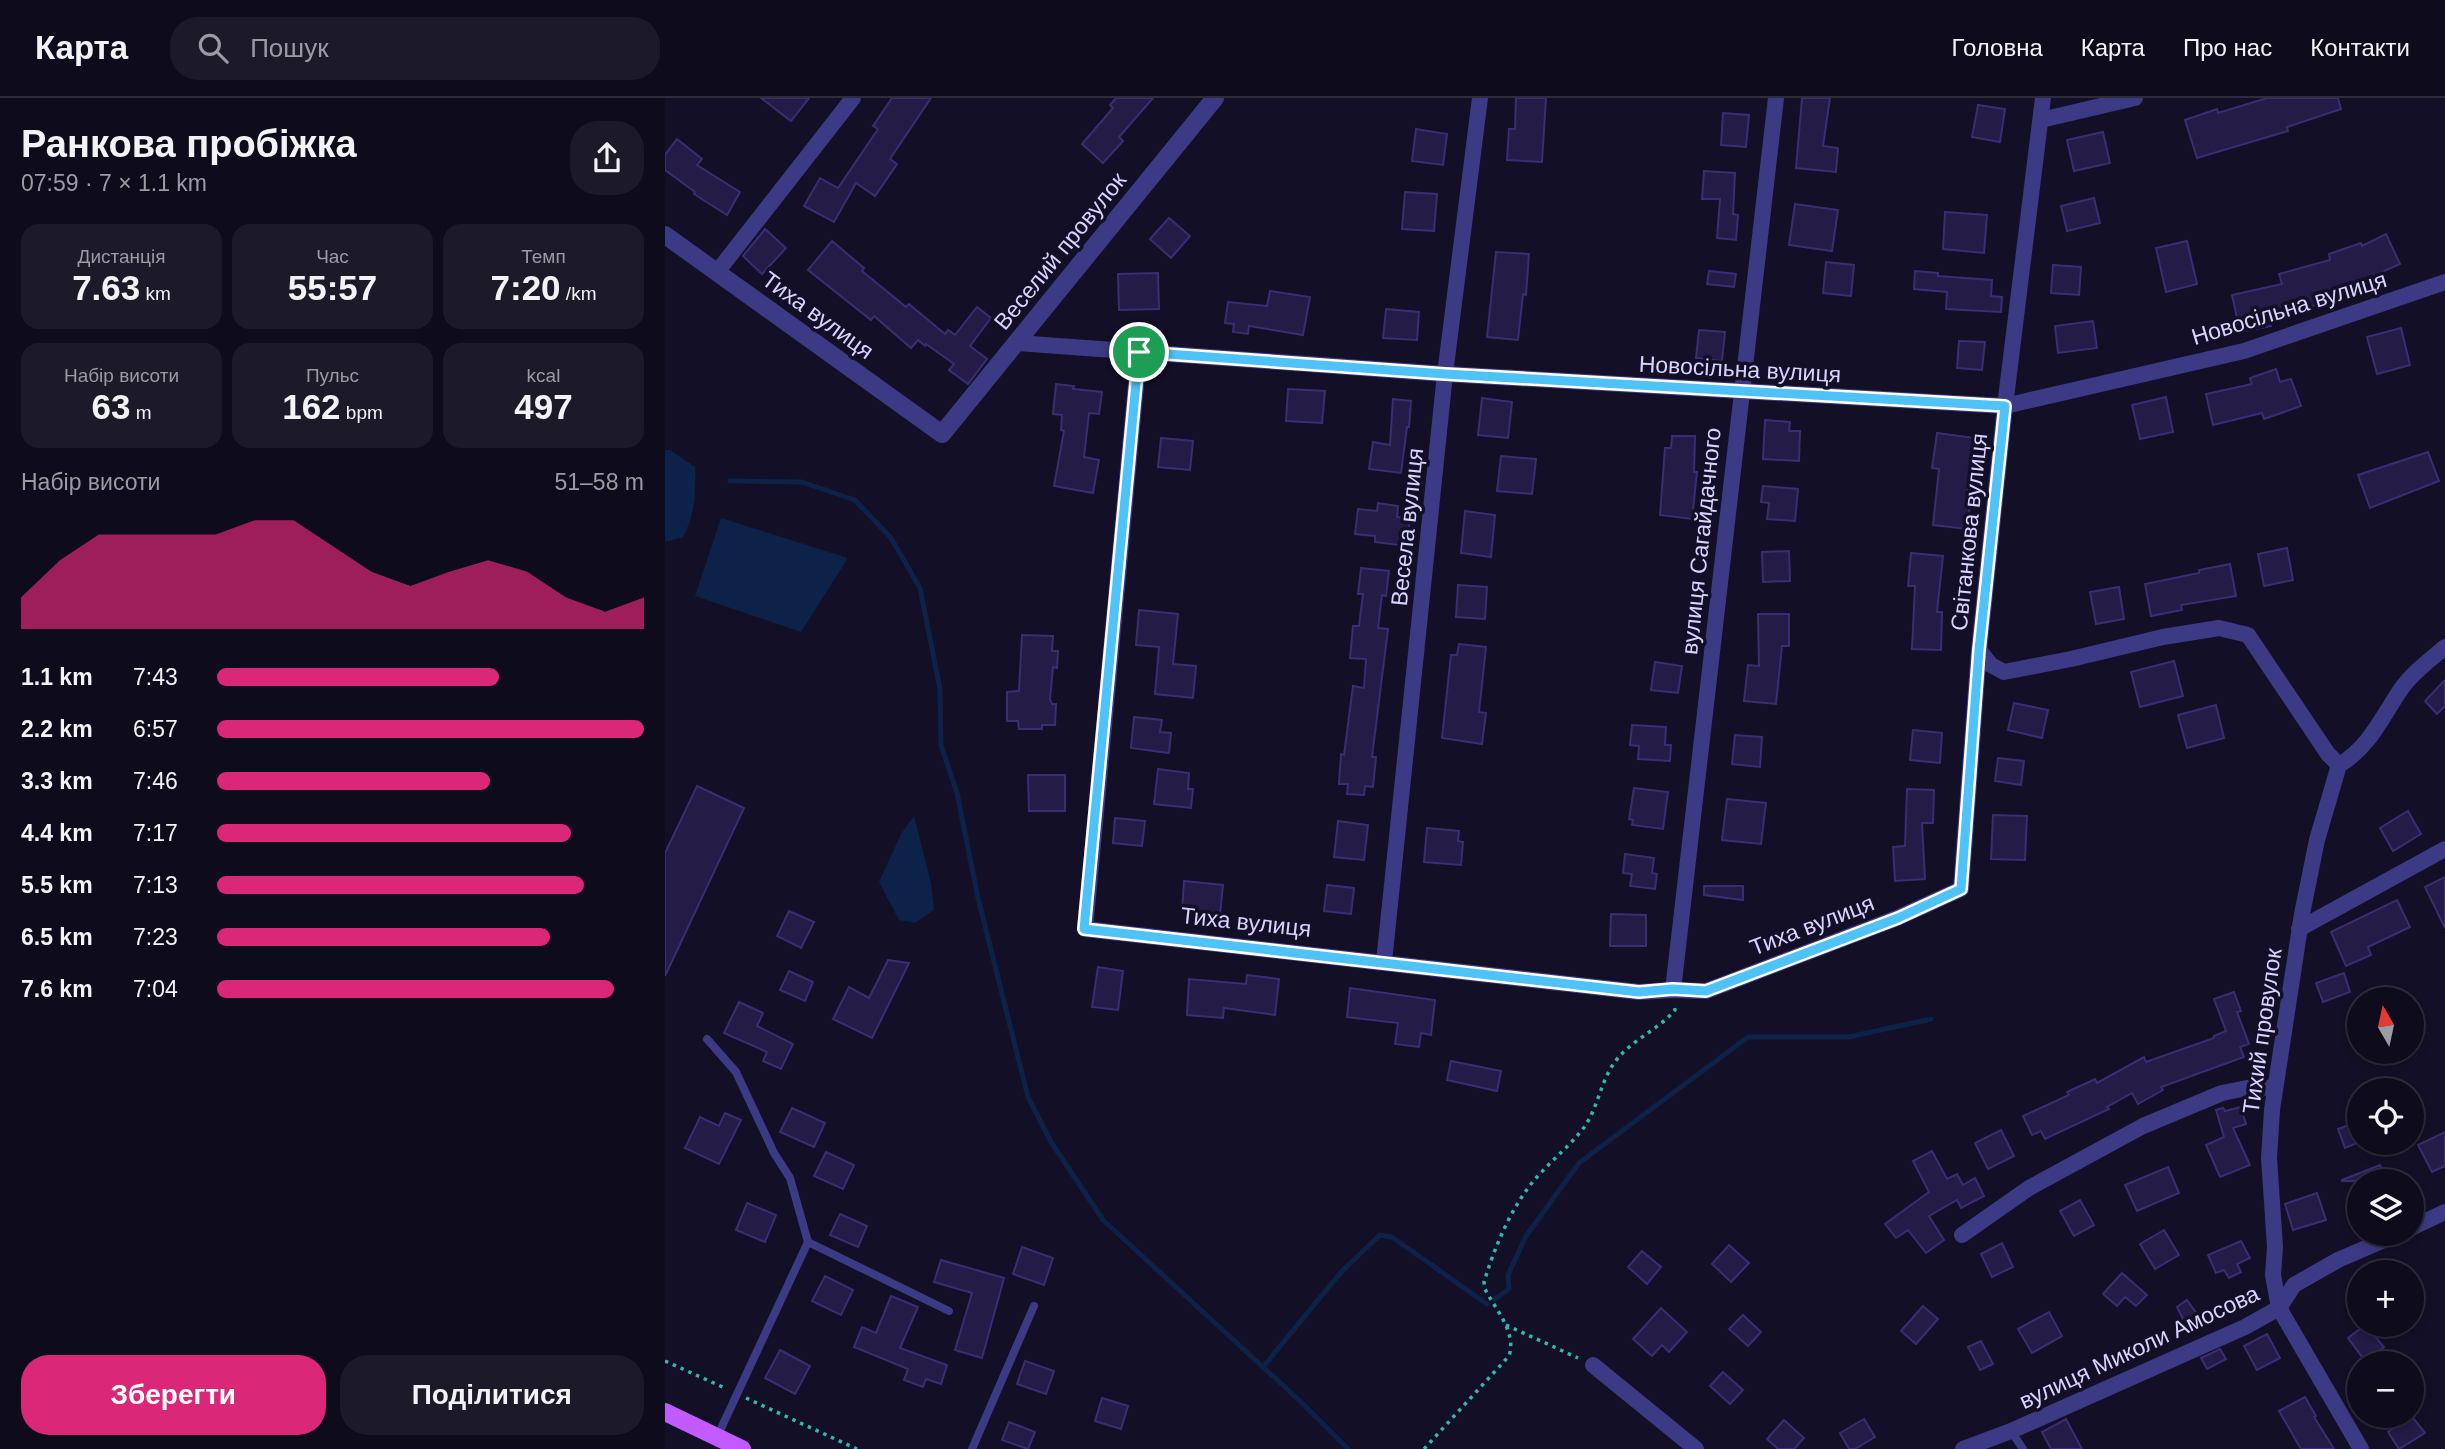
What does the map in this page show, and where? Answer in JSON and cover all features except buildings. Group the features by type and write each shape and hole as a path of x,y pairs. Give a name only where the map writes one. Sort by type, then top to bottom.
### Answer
{"main road":[{"path":"665,1412 742,1449"}],"street":[{"path":"717,272 853,98"},
{"name":"Веселий провулок","path":"942,434 1215,98"},
{"name":"Весела вулиця","path":"1384,962 1445,374 1480,98"},
{"name":"вулиця Сагайдачного","path":"1673,989 1776,98"},
{"name":"Світанкова вулиця","path":"1961,889 1979,650 2005,406 2043,98"},
{"path":"2041,120 2135,98"},
{"name":"Тиха вулиця","path":"665,235 942,434"},
{"name":"Новосільна вулиця","path":"1017,343 1741,393 2005,406 2243,351 2445,282"},
{"name":"Тиха вулиця","path":"1139,352 1084,929 1639,992 1673,989 1706,991 1898,918 1961,889"},
{"path":"1979,650 1991,665 2004,672 2046,665 2163,637 2219,628 2248,635 2328,754 2339,765 2355,756 2377,729 2403,687 2445,647"},
{"name":"Тихий провулок","path":"2279,1308 2273,1275 2275,1247 2269,1158 2275,1088 2299,929 2317,840 2339,765"},
{"path":"2299,929 2445,849"},
{"path":"1962,1235 2029,1188 2144,1126 2222,1093 2252,1087 2275,1088"},
{"path":"2424,1221 2445,1212"},
{"name":"вулиця Миколи Амосова","path":"1963,1449 2011,1431 2245,1327 2279,1308 2294,1285 2338,1260 2370,1246"},
{"path":"2279,1308 2361,1449"},
{"path":"1593,1365 1696,1449"}],"lane":[{"path":"707,1039 736,1072 774,1153 790,1178 808,1242 717,1437"},
{"path":"808,1242 949,1311"},
{"path":"972,1449 1034,1306"},
{"path":"2011,1431 2023,1449"}],"path":[{"path":"1424,1449 1509,1356 1511,1343 1505,1325 1484,1282 1512,1216 1528,1187 1587,1123 1604,1080 1619,1056 1675,1010 1673,989"},
{"path":"1505,1325 1593,1365"},
{"path":"665,1361 857,1449"}],"water":[{"path":"665,450 670,450 695,467 695,476 694,503 687,529 683,537 665,542"},
{"path":"721,518 848,558 801,632 695,596"},
{"path":"914,816 931,883 934,910 915,923 899,920 879,882 901,834"}],"waterway":[{"path":"730,481 802,482 855,500 891,538 920,588 940,689 941,745 957,793 978,898 1028,1097 1051,1142 1103,1220 1300,1401 1348,1449"},
{"path":"1495,1299 1509,1289 1508,1275 1526,1236 1579,1163 1748,1037 1849,1037 1931,1019"},
{"path":"1263,1367 1342,1271 1380,1235 1392,1237 1487,1304"}],"route":[{"path":"1139,352 1741,393 2005,406 1979,650 1961,889 1898,918 1706,991 1673,989 1639,992 1084,929 1139,352"}]}
